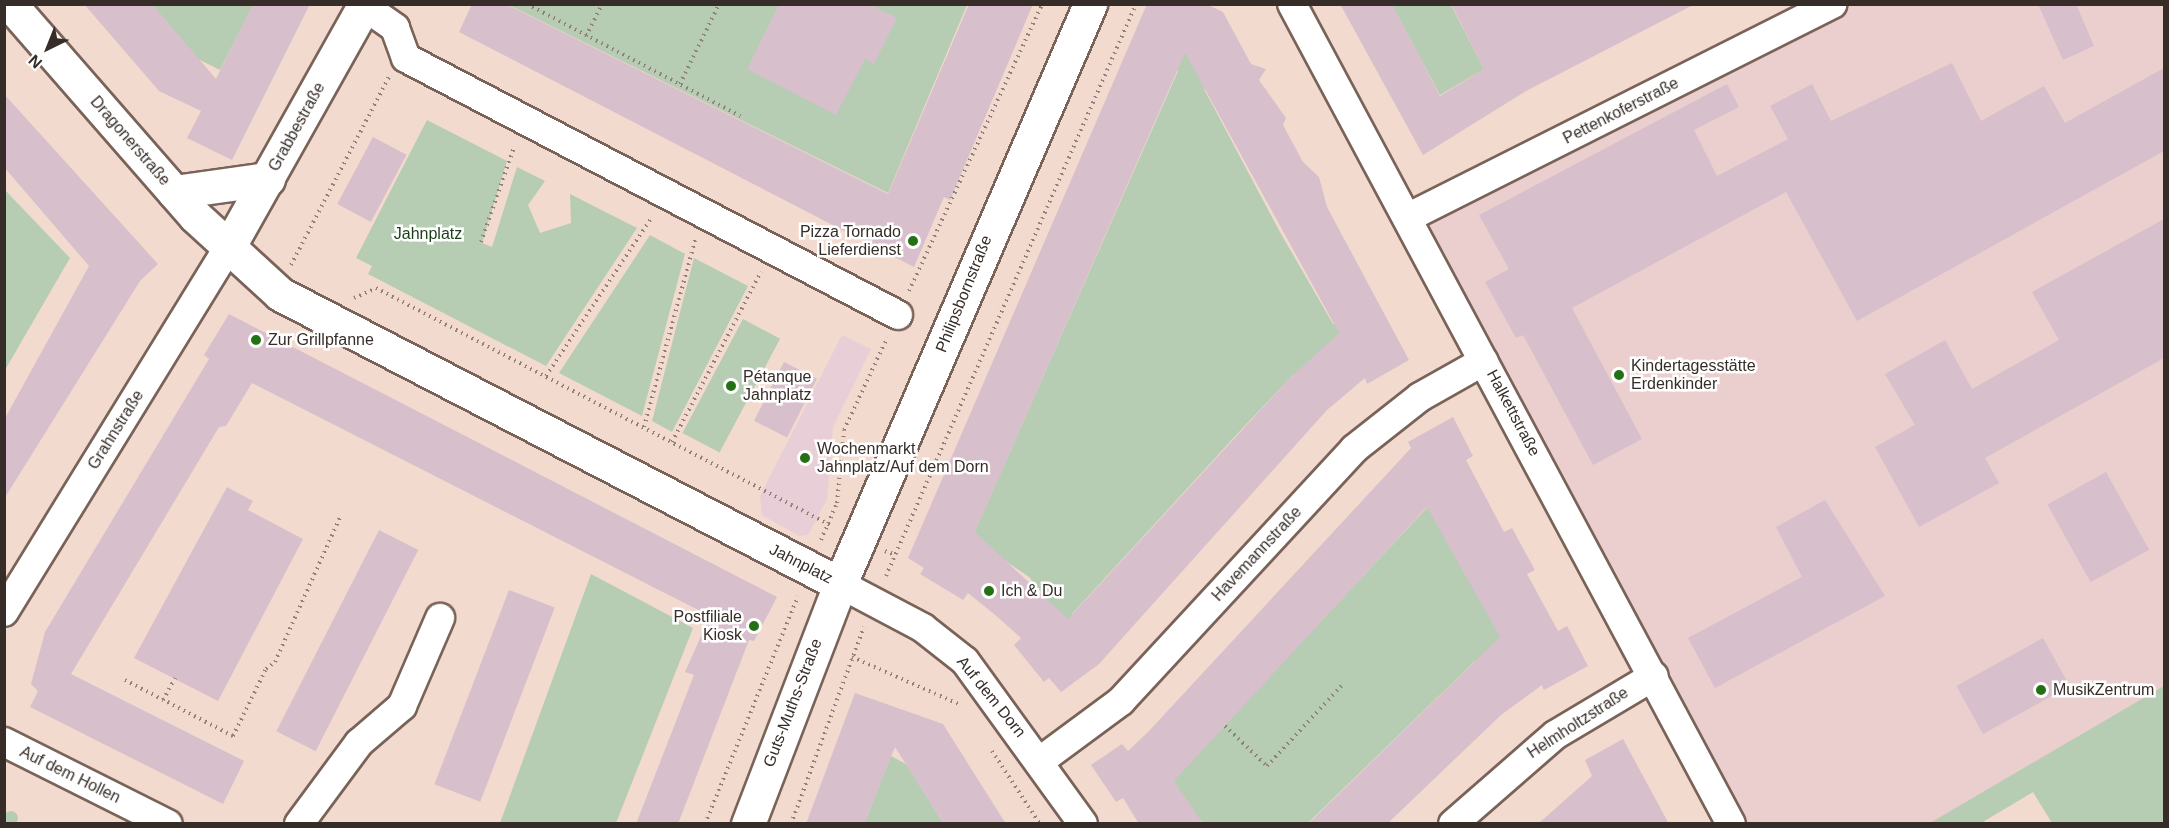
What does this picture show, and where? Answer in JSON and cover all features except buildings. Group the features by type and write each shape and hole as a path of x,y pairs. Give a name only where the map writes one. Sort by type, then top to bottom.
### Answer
{"street":[{"name":"Dragonerstraße","path":"10,4 174,192 228,249"},
{"name":"Philipsbornstraße","path":"840,584 1090,4"},
{"name":"Halkettstraße","path":"1292,4 1409,217 1731,824"},
{"name":"Pettenkoferstraße","path":"1409,217 1832,4"},
{"path":"365,5 395,28 406,58 898,315"},
{"name":"Grabbestraße","path":"228,249 365,5"},
{"path":"174,192 268,179"},
{"name":"Jahnplatz","path":"228,249 280,294 840,584"},
{"name":"Grahnstraße","path":"4,612 228,249"},
{"name":"Havemannstraße","path":"1041,761 1121,701 1354,449 1420,397 1484,361"},
{"name":"Auf dem Dorn","path":"840,584 876,601 965,661 1041,761 1083,824"},
{"name":"Guts-Muths-Straße","path":"748,824 840,584"},
{"path":"300,824 359,743 402,706 440,618"},
{"name":"Helmholtzstraße","path":"1453,824 1555,735 1654,676"},
{"name":"Auf dem Hollen","path":"4,742 168,824"}],"path":[{"path":"527,4 740,116"},
{"path":"586,36 602,4"},
{"path":"680,84 719,4"},
{"path":"705,824 837,502 844,430 1042,4"},
{"path":"791,824 852,657 1136,4"},
{"path":"296,256 394,68 406,58"},
{"path":"482,242 507,161 527,121"},
{"path":"546,376 666,194"},
{"path":"644,427 702,212"},
{"path":"672,442 773,249"},
{"path":"364,293 376,288 859,540 896,555"},
{"path":"125,680 233,736 266,669 274,662 341,515"},
{"path":"852,657 962,705 969,715"},
{"path":"163,700 175,678"},
{"path":"1225,726 1267,765 1342,685"},
{"path":"987,743 1040,824"}],"shaded area":[{"path":"1832,5 2164,5 2164,823 2052,823 2033,792 1981,823 1731,823 1409,217"},
{"name":"Wochenmarkt Jahnplatz/Auf dem Dorn","path":"842,335 871,349 833,427 827,499 808,535 799,536 762,515 760,496"}],"green space":[{"path":"152,5 253,5 220,70 198,59"},
{"path":"509,5 967,5 888,193"},
{"path":"1392,5 1451,5 1484,69 1440,95"},
{"path":"1182,45 1212,85 1204,89 1280,232 1333,324 1339,321 1346,333 1291,377 1240,431 1072,614 1070,629 1029,577 972,538 1178,71 1172,68"},
{"name":"Jahnplatz","path":"427,120 507,161 482,243 492,247 517,167 545,181 528,205 540,233 571,223 570,194 637,228 546,366 368,274 372,266 356,258"},
{"path":"5,190 70,258 5,370"},
{"path":"650,235 685,254 642,416 559,373"},
{"path":"694,258 748,286 672,432 652,421"},
{"name":"Pétanque Jahnplatz","path":"743,319 780,339 720,453 682,433"},
{"path":"1437,497 1518,641 1474,662 1308,823 1203,823 1169,784"},
{"path":"591,574 693,628 616,823 500,823"},
{"path":"2164,686 2164,823 2052,823 2033,792 1981,823 1930,823"},
{"path":"891,756 906,764 944,824 864,824"},
{"path":"8,811 14,811 18,818 14,825 8,825 4,821 4,815"}],"place":[{"name":"Pizza Tornado Lieferdienst","path":"913,241"},
{"name":"Zur Grillpfanne","path":"256,340"},
{"name":"Kindertagesstätte Erdenkinder","path":"1619,375"},
{"name":"Pétanque Jahnplatz","path":"731,386"},
{"name":"Wochenmarkt Jahnplatz/Auf dem Dorn","path":"805,458"},
{"name":"Ich & Du","path":"989,591"},
{"name":"Postfiliale Kiosk","path":"754,626"},
{"name":"MusikZentrum","path":"2041,690"}]}
